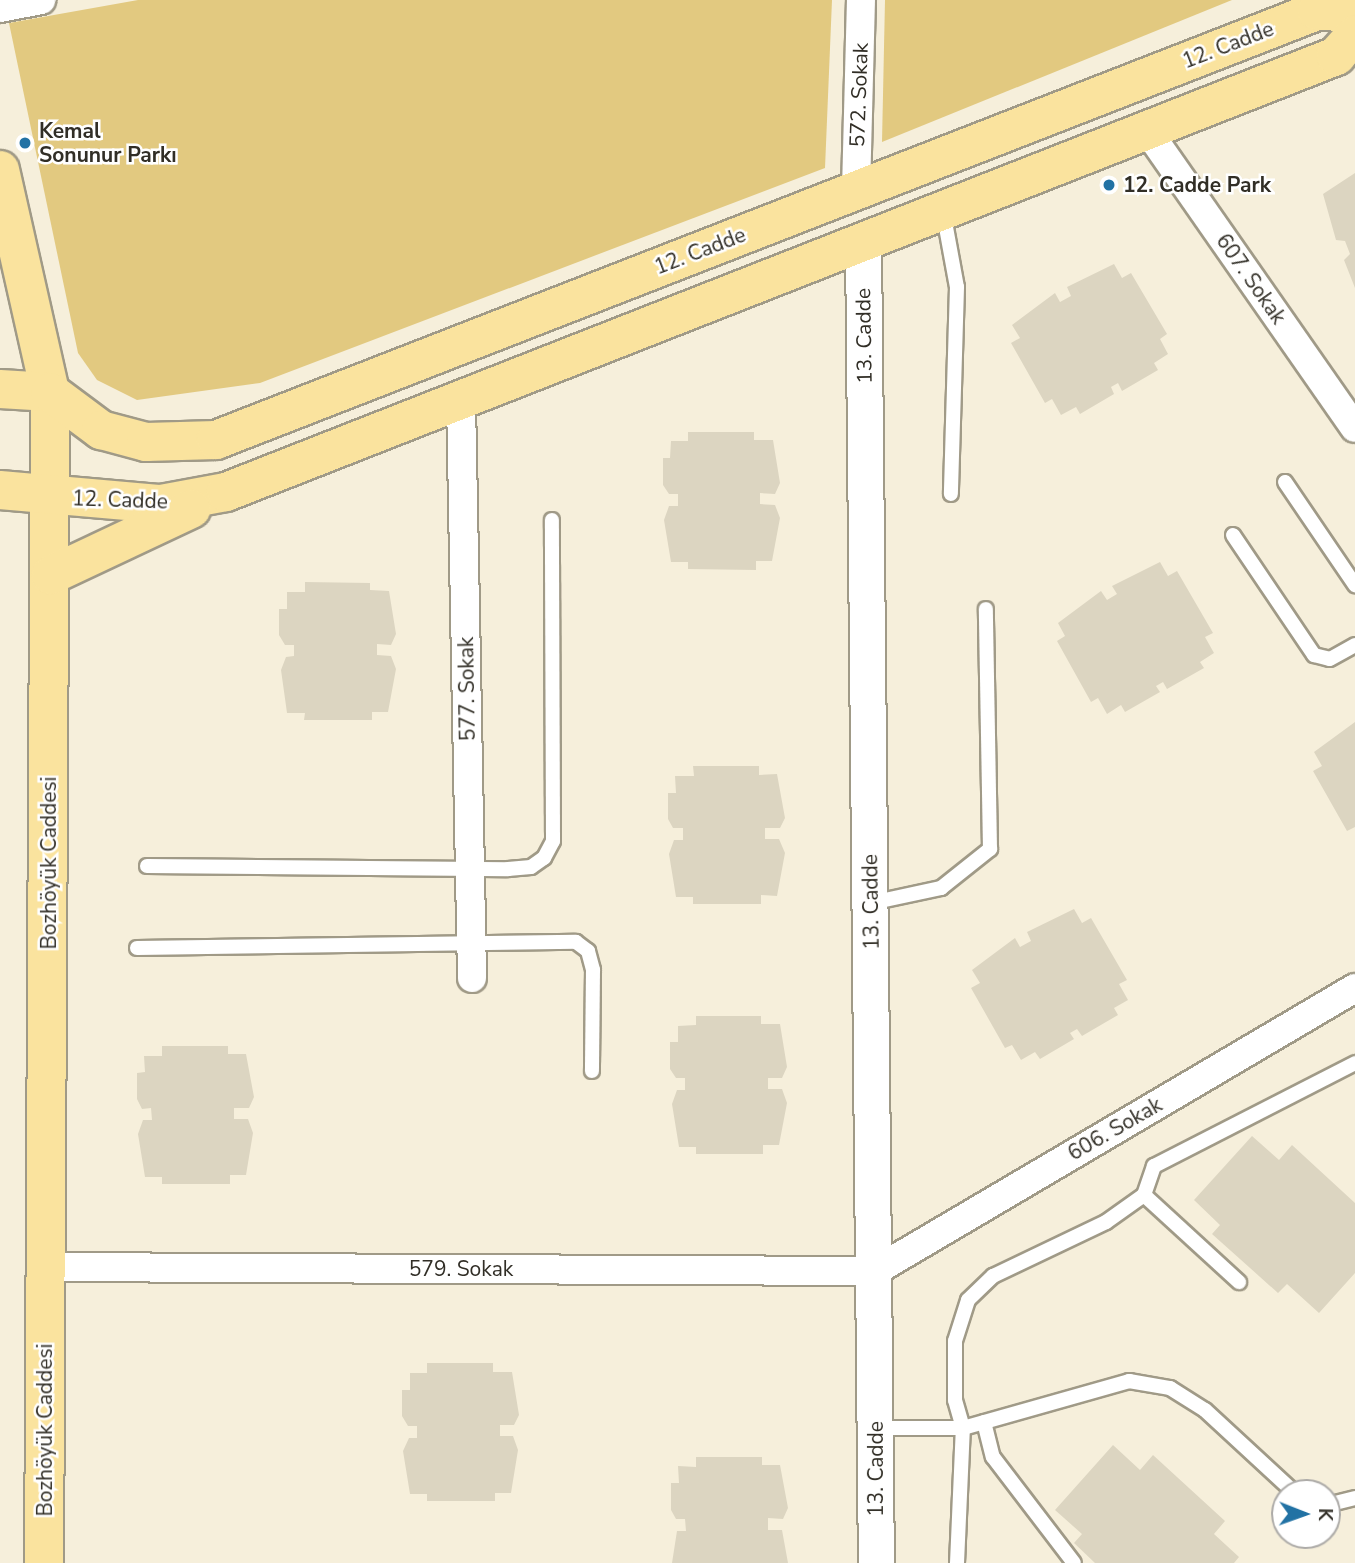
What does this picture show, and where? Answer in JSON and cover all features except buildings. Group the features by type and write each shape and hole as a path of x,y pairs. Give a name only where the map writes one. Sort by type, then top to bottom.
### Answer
{"main road":[{"name":"12. Cadde","path":"50,391 101,430 146,442 216,440 1317,10 1355,12"},
{"name":"12. Cadde","path":"0,490 51,497 161,504 226,492 1336,56 1355,35"},
{"name":"Bozhöyük Caddesi","path":"0,170 50,391 44,1563"},
{"path":"0,389 50,391"},
{"path":"51,575 226,492"}],"street":[{"path":"0,8 41,0"},
{"name":"572. Sokak","path":"856,190 861,0"},
{"name":"607. Sokak","path":"1147,130 1355,428"},
{"name":"13. Cadde","path":"863,242 876,1563"},
{"name":"577. Sokak","path":"461,400 472,978"},
{"name":"606. Sokak","path":"875,1271 1355,988"},
{"name":"579. Sokak","path":"46,1267 875,1271"}],"lane":[{"path":"943,210 957,287 951,494"},
{"path":"1285,482 1355,585"},
{"path":"147,866 470,869 531,867 553,841 552,520"},
{"path":"1233,535 1314,654 1330,659 1355,645"},
{"path":"871,903 941,888 990,849 986,609"},
{"path":"137,948 576,942 588,951 592,1071"},
{"path":"957,1563 963,1428 955,1400 955,1341 968,1300 993,1276 1106,1222 1144,1195 1154,1166 1355,1063"},
{"path":"1144,1195 1239,1282"},
{"path":"875,1427 963,1428 1129,1381 1170,1388 1205,1409 1280,1479"},
{"path":"984,1422 993,1457 1074,1563"}],"shaded area":[{"path":"138,0 832,0 825,168 260,383 137,400 97,380 78,353 9,23"},
{"path":"885,0 1232,0 882,142"}],"place":[{"name":"Kemal Sonunur Parkı","path":"25,143"},
{"name":"12. Cadde Park","path":"1109,185"}]}
